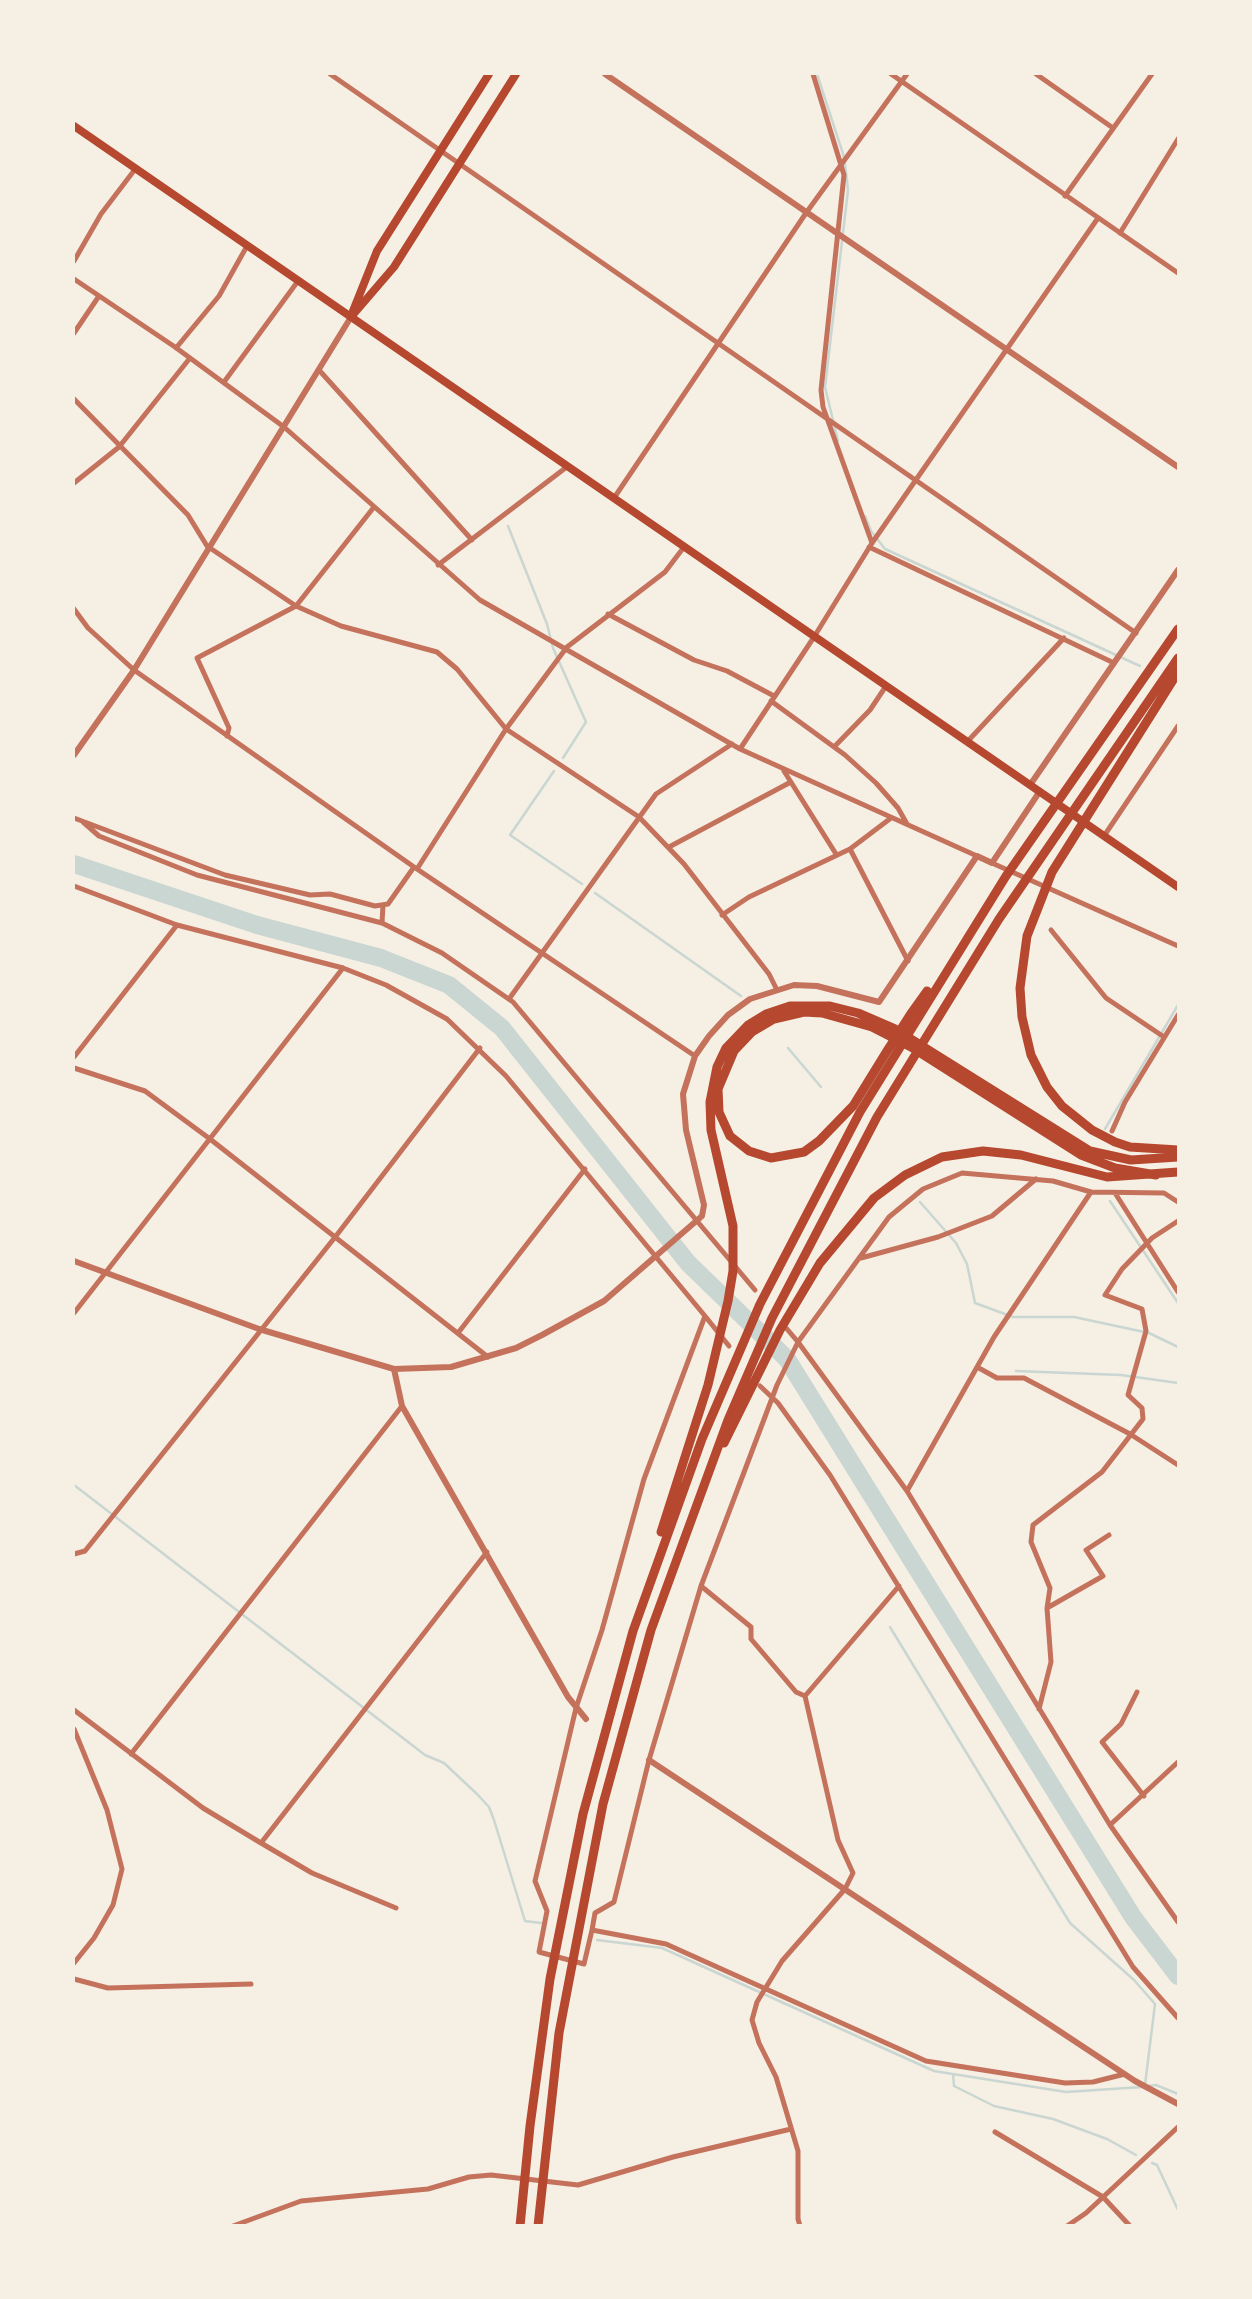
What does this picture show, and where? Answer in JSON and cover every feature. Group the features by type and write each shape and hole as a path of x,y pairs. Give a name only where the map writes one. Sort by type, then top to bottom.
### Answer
{"highway":[{"path":"1156,1175 1115,1168 1081,1155 911,1047 872,1027 822,1013 804,1012 774,1019 752,1032 734,1051 719,1089 719,1112 724,1126 738,1144 758,1156 784,1157 804,1152 838,1124 890,1053 916,1013 959,949 1006,876 1178,629"},
{"path":"538,2225 542,2164 565,1993 603,1804 636,1678 706,1475 755,1370 772,1318 850,1165 910,1061 1079,800 1178,659"},
{"path":"1178,672 1091,809 1042,893 1027,936 1020,988 1027,1044 1041,1077 1071,1114 1103,1137 1130,1147 1178,1150"},
{"path":"520,2225 550,1979 564,1902 595,1767 717,1349 733,1271 734,1235 730,1202 711,1130 710,1091 721,1058 738,1033 766,1014 790,1006 830,1006 881,1022 1090,1151 1131,1160 1178,1157"},
{"path":"633,1631 681,1490 760,1304 890,1053"},
{"path":"755,1370 784,1330 805,1286 843,1232 874,1198 925,1163 955,1154 983,1151 1021,1155 1107,1177 1178,1172"}],"main road":[{"path":"351,317 377,251 489,74"},
{"path":"351,317 394,267 516,74"},
{"path":"74,126 1178,887"}],"street":[{"path":"330,74 1136,633"},
{"path":"605,74 1178,467"},
{"path":"813,74 844,175 821,390 827,421 871,544 1115,662"},
{"path":"891,74 1178,273"},
{"path":"614,498 806,213 907,74"},
{"path":"1035,74 1113,128"},
{"path":"1065,196 1152,74"},
{"path":"1120,233 1178,139"},
{"path":"74,261 101,214 135,168"},
{"path":"740,748 879,532 1098,218"},
{"path":"176,348 219,296 247,246"},
{"path":"74,279 176,348 284,427 480,600 784,771 1178,946"},
{"path":"224,382 298,281"},
{"path":"74,333 99,296"},
{"path":"74,755 134,670 207,546 351,317"},
{"path":"74,483 119,447 190,358"},
{"path":"319,370 472,540"},
{"path":"74,399 188,515 207,546 296,606 341,626 437,652 457,668 506,729 639,817 669,847 769,974 777,990"},
{"path":"438,565 568,467"},
{"path":"227,736 229,728 197,658 296,606 374,508"},
{"path":"74,818 225,875 310,895 330,894 388,904 415,868 506,729 562,653 608,614 665,572 684,547"},
{"path":"1030,785 1178,570"},
{"path":"74,609 88,628 134,670 415,868 695,1056"},
{"path":"608,614 694,660 727,671 772,698 876,783 898,808 908,825"},
{"path":"967,741 1064,638"},
{"path":"834,747 870,710 887,686"},
{"path":"1104,836 1178,726"},
{"path":"509,999 656,794 733,744"},
{"path":"784,771 789,783 836,854"},
{"path":"669,847 789,783"},
{"path":"992,863 1040,791"},
{"path":"722,915 749,897 850,849 891,817"},
{"path":"83,822 99,836 197,875 382,923 442,953 509,999 573,1071 632,1146 755,1290"},
{"path":"850,849 908,961"},
{"path":"74,1261 259,1329 394,1369 452,1367 488,1357 542,1335 604,1301 702,1216 704,1205 686,1130 683,1094 695,1056 728,1015 751,999 794,985 817,986 879,1002 976,856"},
{"path":"74,886 177,925 343,968 416,1000 447,1019 480,1048 585,1169 658,1254 729,1346"},
{"path":"382,923 383,905"},
{"path":"74,1057 177,925"},
{"path":"1051,930 1106,998 1164,1037"},
{"path":"74,1313 343,968"},
{"path":"1112,1131 1125,1102 1178,1015"},
{"path":"74,1554 85,1551 259,1329 336,1236 480,1048"},
{"path":"74,1068 145,1091 336,1236 488,1357"},
{"path":"458,1334 585,1169"},
{"path":"705,1316 644,1479 602,1630 576,1708 535,1881 547,1911 539,1952 584,1964 595,1913 614,1902 649,1760 701,1586 777,1385 797,1345 889,1217 923,1189 962,1173 1036,1179 1091,1192 1164,1193 1178,1202"},
{"path":"861,1258 941,1236 992,1216 1036,1179"},
{"path":"906,1492 1004,1321 1091,1192"},
{"path":"1115,1193 1178,1292"},
{"path":"1039,1709 1051,1662 1047,1608 1050,1588 1031,1542 1033,1525 1102,1472 1143,1419 1142,1408 1128,1395 1146,1331 1142,1309 1105,1295 1137,1254 1178,1221"},
{"path":"784,1330 906,1492 1111,1825 1178,1922"},
{"path":"978,1367 997,1378 1024,1378 1130,1434 1178,1465"},
{"path":"394,1369 402,1406 576,1708 586,1719"},
{"path":"760,1386 771,1400 778,1403 830,1475 1133,1967 1178,2018"},
{"path":"131,1754 402,1406"},
{"path":"1047,1608 1103,1576 1086,1550 1110,1535"},
{"path":"261,1843 487,1552"},
{"path":"701,1586 751,1627 751,1639 796,1692 805,1696"},
{"path":"805,1696 899,1586"},
{"path":"1137,1692 1121,1724 1102,1742 1144,1796"},
{"path":"800,2225 799,2151 776,2077 758,2043 752,2020 758,2000 782,1961 845,1889 853,1873 838,1840 805,1696"},
{"path":"74,1710 203,1808 312,1872 396,1908"},
{"path":"74,1729 107,1810 122,1869 113,1905 94,1938 74,1963"},
{"path":"649,1760 1125,2074 1178,2104"},
{"path":"1111,1825 1178,1762"},
{"path":"592,1930 666,1944 926,2061 1065,2083 1093,2082 1125,2074"},
{"path":"74,1979 108,1988 251,1984"},
{"path":"1067,2225 1103,2197 1178,2127"},
{"path":"233,2225 301,2201 428,2189 491,2175 578,2185 673,2157 791,2129"},
{"path":"995,2132 1103,2197 1130,2225"}],"waterway":[{"path":"817,74 844,157"},
{"path":"838,441 825,387 848,190 845,164"},
{"path":"865,516 871,531 885,549 1140,666"},
{"path":"508,526 547,624 553,648 586,722 563,758"},
{"path":"554,771 510,835 582,884"},
{"path":"74,864 257,925 381,958 449,985 502,1028 688,1263 787,1359 1133,1917 1178,1976"},
{"path":"595,893 741,996"},
{"path":"1105,1129 1178,1005"},
{"path":"788,1048 821,1087"},
{"path":"1110,1201 1178,1303"},
{"path":"920,1202 956,1243 967,1264 975,1303 1013,1317 1074,1317 1149,1333 1178,1347"},
{"path":"1016,1371 1121,1375 1178,1383"},
{"path":"74,1485 425,1755 444,1763 489,1807 525,1921 541,1923"},
{"path":"890,1627 1070,1923 1134,1980 1155,2004 1145,2085"},
{"path":"597,1940 662,1948 934,2071 1066,2092 1142,2087"},
{"path":"953,2074 954,2086 994,2106 1053,2119 1107,2139 1136,2155"},
{"path":"1148,2086 1156,2085 1178,2094"},
{"path":"1152,2163 1157,2165 1178,2210"}]}
